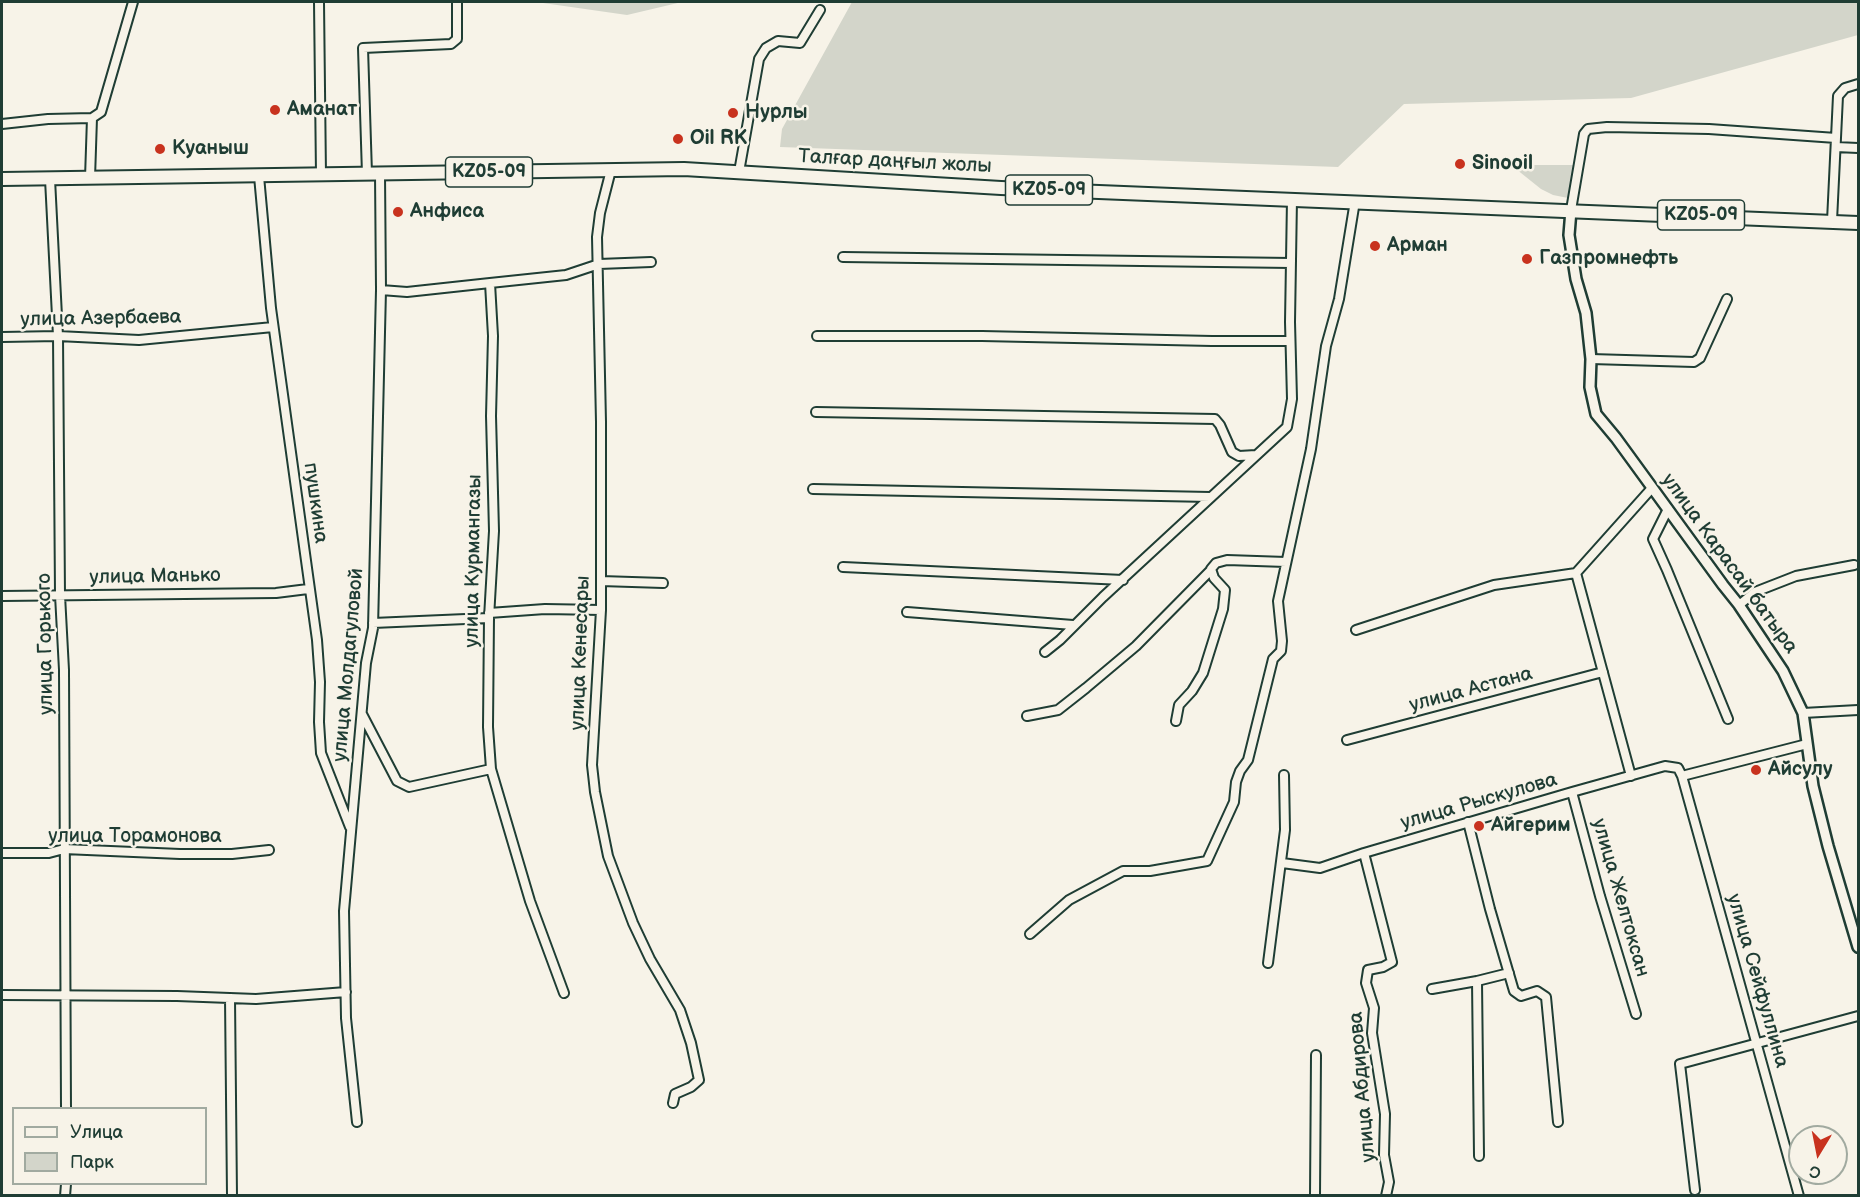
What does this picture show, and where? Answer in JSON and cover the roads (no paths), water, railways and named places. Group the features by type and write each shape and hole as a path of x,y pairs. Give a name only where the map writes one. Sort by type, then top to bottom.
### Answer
{"main road":[{"name":"Талғар даңғыл жолы","path":"2,179 684,169 1001,188 1858,223"}],"street":[{"path":"2,124 48,119 92,118 101,112 133,2"},
{"path":"319,2 321,175"},
{"name":"улица Молдагуловой","path":"357,1122 346,1018 344,911 366,663 373,623 381,290 363,48 451,44 457,39 457,2"},
{"path":"739,172 759,59 766,48 778,41 800,43 820,10"},
{"path":"1832,221 1838,96 1845,88 1858,84"},
{"path":"90,178 92,118"},
{"path":"1570,210 1584,134 1588,129 1607,127 1709,129 1836,143 1858,148"},
{"name":"улица Кенесары","path":"611,170 600,213 597,237 601,423 601,610 592,765 608,856 633,923 650,959 680,1010 691,1043 699,1080 691,1088 675,1094 673,1103"},
{"name":"пушкина","path":"259,176 263,244 273,327 306,558 308,589 317,640 321,753 351,831"},
{"name":"улица Горького","path":"50,179 58,336 60,595 64,670 66,1107"},
{"path":"1045,651 1060,640 1073,625 1287,427 1292,399 1290,341 1292,199"},
{"path":"1030,934 1069,900 1123,871 1150,871 1207,861 1234,802 1236,782 1248,760 1273,659 1281,651 1278,601 1311,449 1326,346 1339,299 1360,201"},
{"name":"улица Карасай батыра","path":"1570,210 1569,235 1576,279 1586,313 1591,358 1590,387 1596,414 1740,604 1784,671 1803,713 1813,786 1858,947"},
{"path":"843,257 1291,263"},
{"path":"381,290 407,292 566,275 599,264 651,262"},
{"name":"улица Курмангазы","path":"490,283 493,336 491,416 494,531 489,615 488,727 491,769 530,902 564,993"},
{"path":"1591,358 1694,363 1700,358 1727,299"},
{"name":"улица Азербаева","path":"2,337 58,336 139,340 273,327"},
{"path":"817,336 1290,341"},
{"path":"816,412 1215,419 1232,452 1239,456 1258,455"},
{"path":"1356,630 1494,585 1576,573 1652,488"},
{"path":"813,489 1210,497"},
{"path":"1668,509 1653,539 1728,719"},
{"path":"1027,716 1058,710 1086,688 1136,646 1216,563 1227,560 1287,562"},
{"path":"1740,604 1755,591 1796,576 1854,565"},
{"path":"843,567 1123,580"},
{"path":"1176,721 1179,705 1192,692 1203,673 1223,609 1226,590 1214,578 1211,570"},
{"path":"1576,573 1631,776"},
{"path":"601,580 663,583"},
{"name":"улица Манько","path":"2,596 276,593 308,589"},
{"path":"373,623 545,609 601,610"},
{"path":"907,612 1073,625"},
{"name":"улица Астана","path":"1347,740 1603,672"},
{"path":"1803,713 1858,710"},
{"path":"362,714 398,781 409,787 491,769"},
{"path":"1682,776 1807,744"},
{"name":"улица Рыскулова","path":"1282,863 1320,868 1468,822 1665,766 1678,768 1682,776"},
{"path":"1268,963 1285,830 1284,775"},
{"name":"улица Сейфуллина","path":"1682,776 1799,1196"},
{"name":"улица Желтоксан","path":"1572,792 1600,896 1636,1014"},
{"path":"1468,822 1514,991 1521,996 1537,991 1546,997 1558,1122"},
{"name":"улица Торамонова","path":"2,853 49,853 64,849 232,854 269,850"},
{"name":"улица Абдирова","path":"1364,853 1392,962 1383,967 1368,970 1366,983 1374,1008 1372,1033 1385,1114 1384,1155 1389,1182 1386,1196"},
{"path":"1432,989 1509,973"},
{"path":"1477,981 1479,1156"},
{"path":"2,995 256,999 346,992"},
{"path":"230,998 232,1196"},
{"path":"1695,1190 1680,1064 1758,1045 1858,1016"},
{"path":"1315,1196 1316,1055"}],"place":[{"name":"Аманат","path":"275,110"},
{"name":"Нурлы","path":"733,113"},
{"name":"Oil RK","path":"678,139"},
{"name":"Куаныш","path":"160,149"},
{"name":"Sinooil","path":"1460,164"},
{"name":"Анфиса","path":"398,212"},
{"name":"Арман","path":"1375,246"},
{"name":"Газпромнефть","path":"1527,259"},
{"name":"Айсулу","path":"1756,770"},
{"name":"Айгерим","path":"1479,826"}]}
